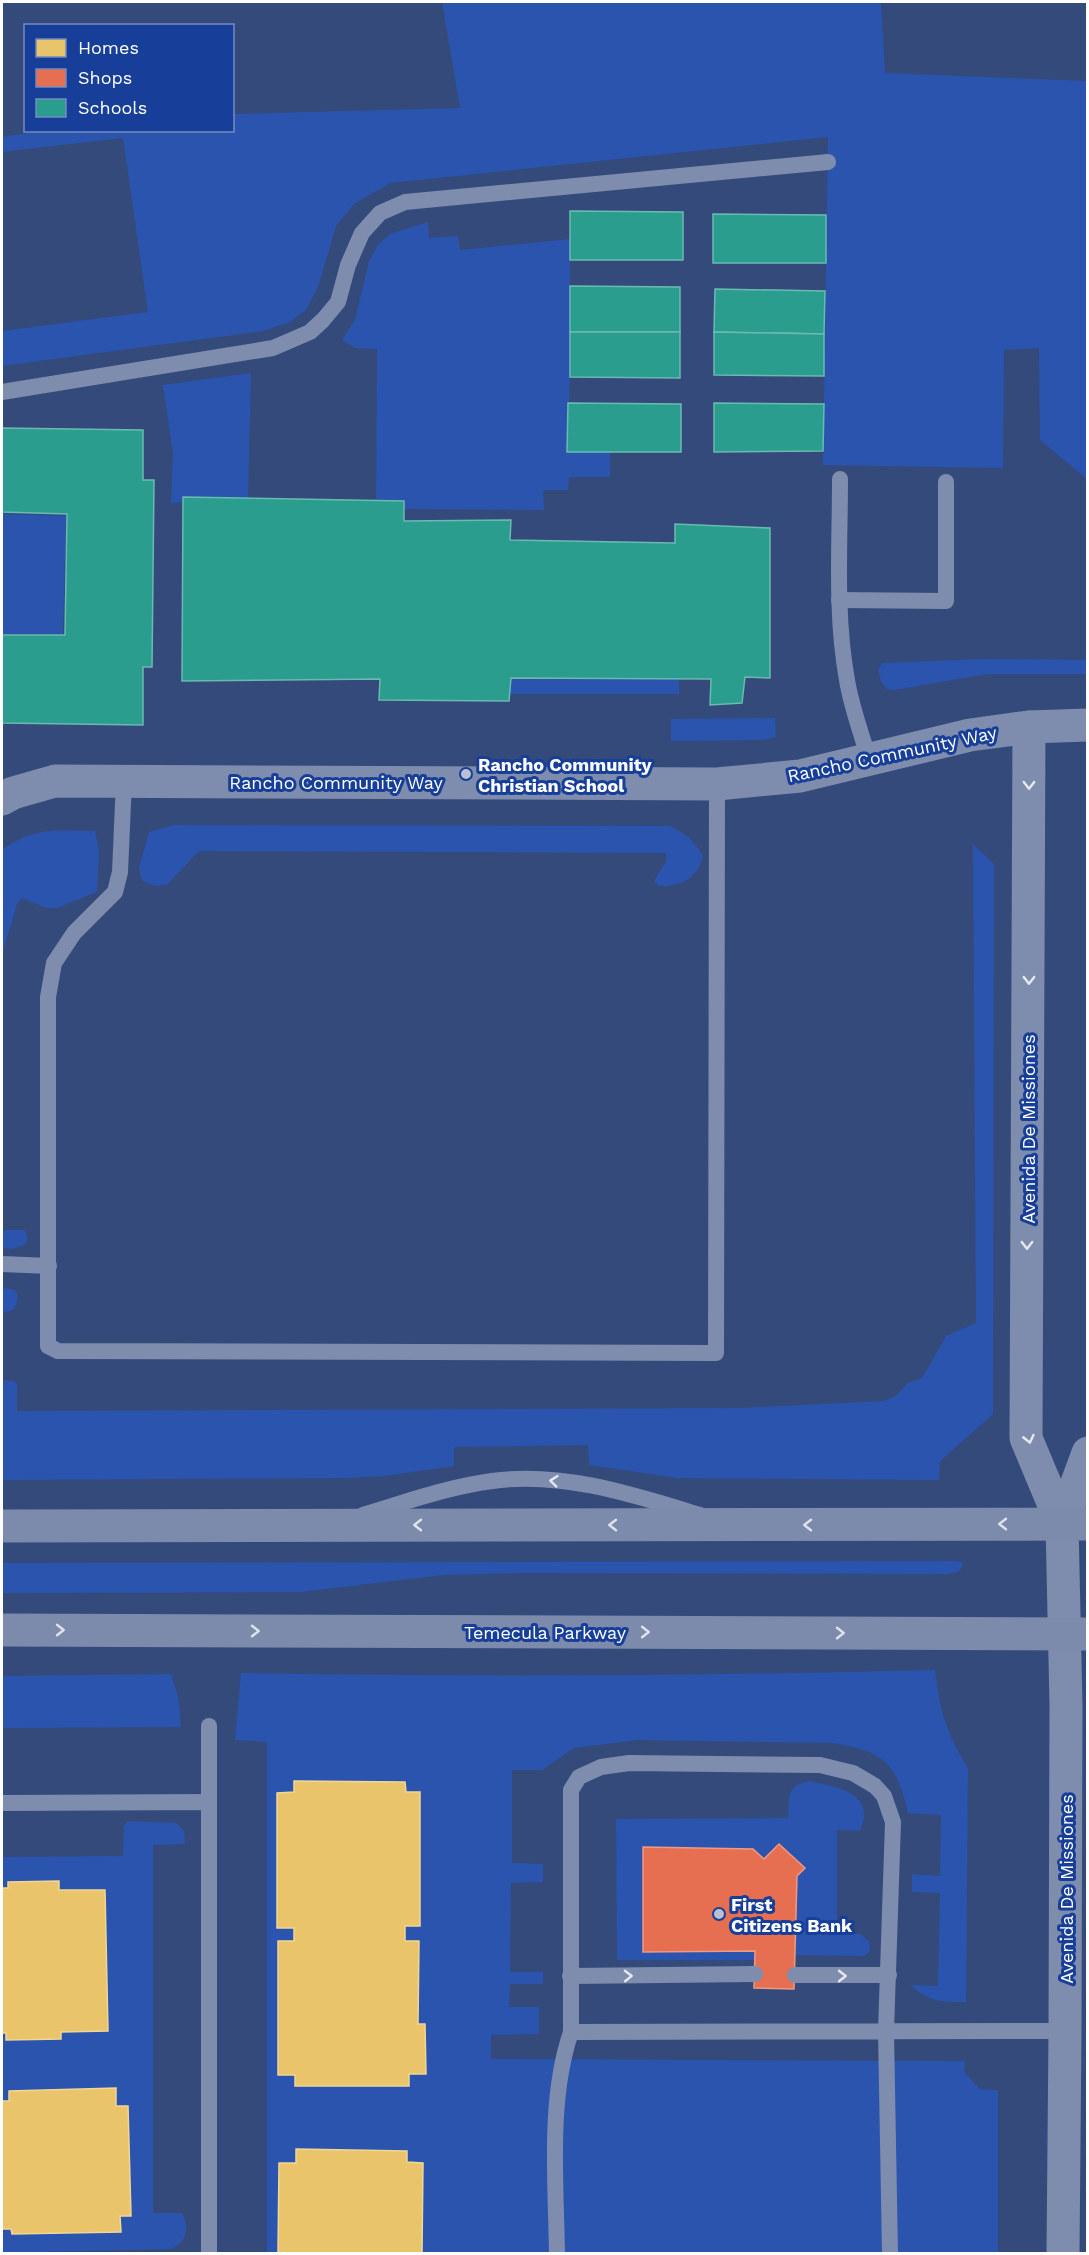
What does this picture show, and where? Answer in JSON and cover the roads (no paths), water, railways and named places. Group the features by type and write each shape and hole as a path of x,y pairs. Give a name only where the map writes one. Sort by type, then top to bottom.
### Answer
{"main road":[{"path":"2,1526 1075,1524"},
{"name":"Temecula Parkway","path":"2,1630 1076,1634"}],"street":[{"name":"Rancho Community Way","path":"2,800 13,793 55,781 717,784 800,776 970,735 1029,727 1088,725"},
{"name":"Avenida De Missiones","path":"1029,727 1026,1438 1075,1524"},
{"name":"Avenida De Missiones","path":"1063,2253 1065,2031 1076,1634 1075,1524 1088,1453"}],"lane":[{"path":"2,392 273,348 310,332 338,302 348,265 362,233 380,213 405,201 828,162"},
{"path":"840,478 839,600 847,682 869,760"},
{"path":"839,600 946,601 946,482"},
{"path":"123,781 120,872 115,892 74,933 54,963 48,997 48,1347 58,1351 716,1353 717,784"},
{"path":"2,1264 49,1266"},
{"path":"334,1525 444,1489 495,1480 533,1479 587,1484 624,1492 732,1525"},
{"path":"209,1726 209,2253"},
{"path":"556,2253 556,2101 561,2068 571,2032 571,1790 579,1777 601,1767 629,1763 820,1765 853,1773 875,1786 884,1796 893,1822 886,2031 890,2253"},
{"path":"2,1803 209,1802"},
{"path":"570,1976 754,1974"},
{"path":"795,1975 889,1975"},
{"path":"571,2032 1065,2031"}],"place":[{"name":"Rancho Community Christian School","path":"466,774"},
{"name":"First Citizens Bank","path":"719,1914"}]}
